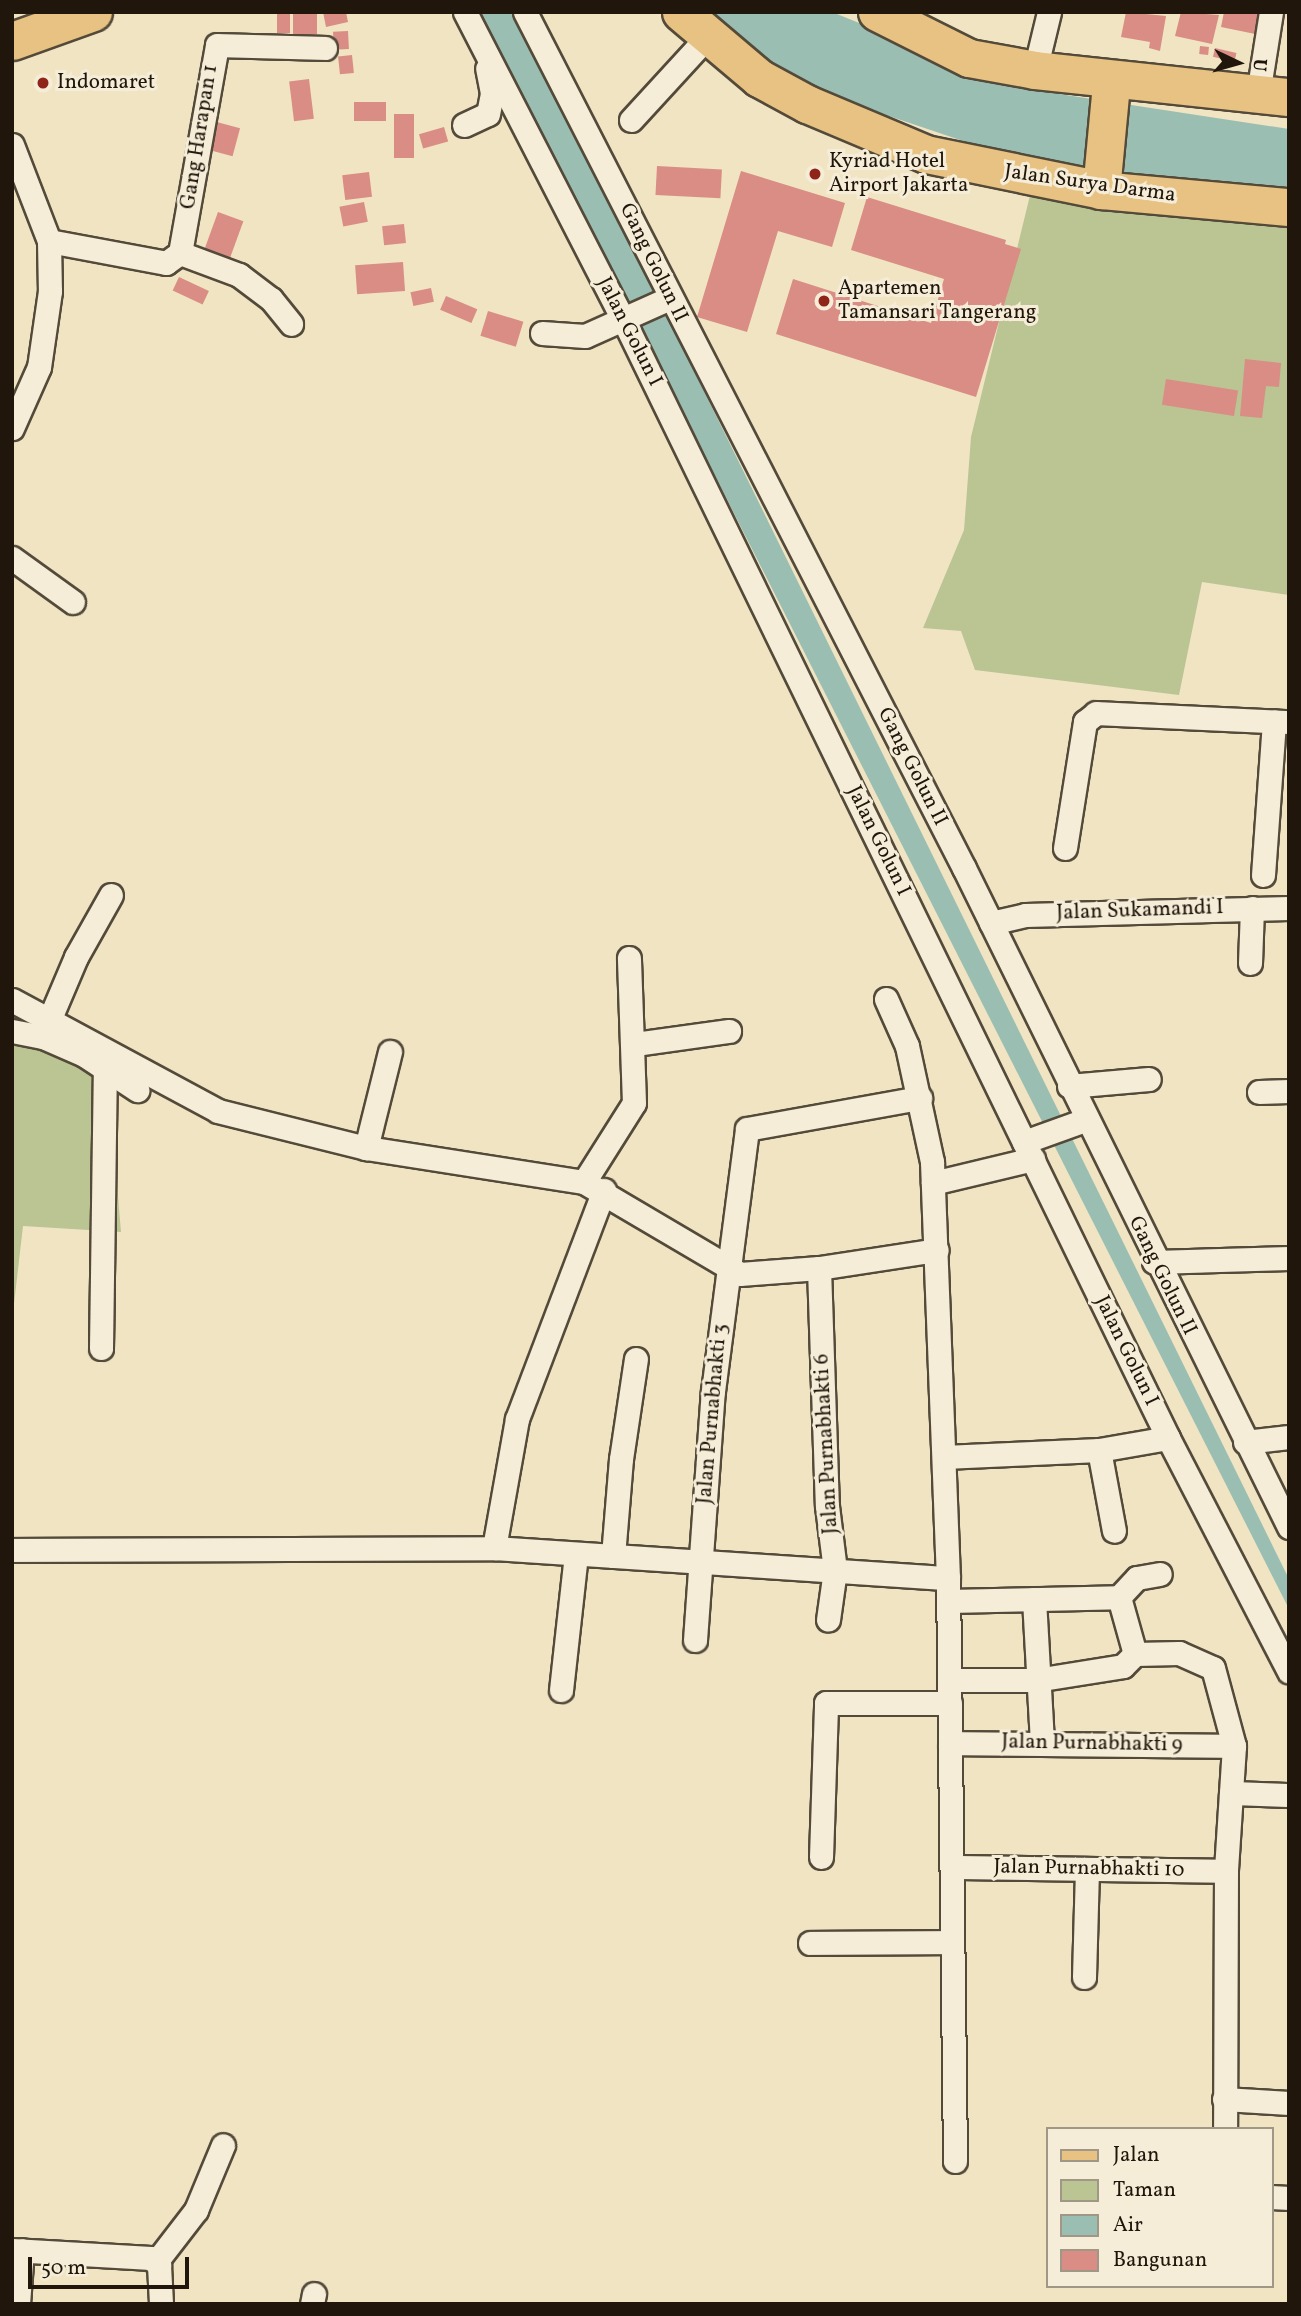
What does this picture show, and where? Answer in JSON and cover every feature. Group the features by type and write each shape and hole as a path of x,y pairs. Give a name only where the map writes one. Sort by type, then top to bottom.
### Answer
{"main road":[{"path":"12,41 93,12"},
{"path":"877,12 969,58 1051,72 1273,96"},
{"name":"Jalan Surya Darma","path":"694,25 759,79 807,104 915,149 1020,176 1102,183 1289,207"},
{"path":"1051,72 1109,98 1164,83"},
{"path":"1102,183 1109,98"}],"street":[{"name":"Jalan Golun I","path":"465,12 627,319 1034,1145 1168,1438 1289,1671"},
{"name":"Gang Golun II","path":"525,12 667,299 991,923 1069,1086 1080,1122 1289,1527"},
{"path":"1049,12 1051,72"},
{"path":"1271,12 1273,96"},
{"path":"631,121 694,25"},
{"name":"Gang Harapan 1","path":"180,253 215,48 326,48"},
{"path":"464,125 488,114 492,93 486,74 491,63"},
{"path":"12,145 49,241 50,291 39,367 12,428"},
{"path":"49,241 167,263 180,253 239,275 271,299 291,324"},
{"path":"542,333 585,336 667,299"},
{"path":"12,558 73,602"},
{"path":"1065,848 1085,722 1096,713 1282,722 1263,875"},
{"path":"48,1023 76,957 111,895"},
{"path":"1251,962 1252,908"},
{"name":"Jalan Sukamandi I","path":"991,923 1025,915 1289,908"},
{"path":"494,1548 521,1406 594,1186 634,1103 635,1044 629,957"},
{"path":"886,999 907,1046 920,1098 933,1182 937,1250 950,1680 954,2161"},
{"path":"12,1000 48,1023 218,1111 366,1148 594,1186 740,1274 819,1268 937,1250"},
{"path":"12,1031 43,1037 105,1069 137,1090"},
{"path":"635,1044 729,1031"},
{"path":"366,1148 390,1052"},
{"path":"101,1348 105,1069"},
{"path":"1069,1086 1149,1079"},
{"path":"1259,1092 1289,1091"},
{"name":"Jalan Purnabhakti 3","path":"695,1640 699,1560 728,1268 747,1129 920,1098"},
{"path":"933,1182 1034,1145 1080,1122"},
{"path":"1154,1262 1289,1258"},
{"name":"Jalan Purnabhakti 6","path":"819,1268 827,1506 835,1570 828,1620"},
{"path":"613,1556 621,1459 636,1359"},
{"path":"1245,1442 1289,1437"},
{"path":"944,1457 1099,1450 1168,1438"},
{"path":"1099,1450 1114,1531"},
{"path":"12,1550 494,1548 948,1578"},
{"path":"561,1690 576,1555"},
{"path":"948,1601 1119,1597 1137,1578 1160,1574"},
{"path":"1119,1597 1135,1654"},
{"path":"1034,1598 1036,1680 1042,1742"},
{"path":"950,1680 1036,1680 1123,1666 1135,1654 1179,1653 1213,1668 1234,1746 1226,1871 1225,2127"},
{"path":"821,1857 826,1703 950,1703"},
{"name":"Jalan Purnabhakti 9","path":"950,1743 1234,1746"},
{"path":"1231,1793 1289,1795"},
{"name":"Jalan Purnabhakti 10","path":"952,1867 1226,1871"},
{"path":"1084,1977 1087,1869"},
{"path":"810,1943 952,1942"},
{"path":"1224,2099 1289,2103"},
{"path":"156,2262 196,2210 223,2145"},
{"path":"18,2304 17,2250 128,2254 156,2262"},
{"path":"156,2262 168,2303"}],"green space":[{"path":"1034,179 1289,200 1289,595 1202,582 1179,695 975,670 961,631 923,628 964,530 971,437"},
{"path":"12,999 106,1053 121,1232 23,1226 14,1304"}],"water":[{"path":"480,12 513,12 633,247 1289,1579 1289,1609"},
{"path":"706,12 832,12 1020,88 1289,129 1289,189 1031,164 791,83"}],"building":[{"path":"277,12 290,12 290,33 277,33"},
{"path":"293,12 317,12 317,34 293,34"},
{"path":"323,12 346,12 348,22 326,27"},
{"path":"1126,12 1166,16 1160,51 1149,48 1150,42 1121,37"},
{"path":"1181,12 1219,15 1212,44 1175,36"},
{"path":"1224,12 1270,15 1265,36 1221,27"},
{"path":"348,31 349,49 334,50 333,32"},
{"path":"1200,46 1209,47 1208,55 1199,54"},
{"path":"1215,48 1236,53 1234,62 1213,57"},
{"path":"352,55 354,73 340,74 338,56"},
{"path":"309,79 314,119 294,121 289,81"},
{"path":"354,102 386,102 386,121 354,121"},
{"path":"394,114 414,114 414,158 394,158"},
{"path":"213,121 240,128 233,156 205,149"},
{"path":"444,127 448,141 423,149 419,134"},
{"path":"657,166 722,169 720,198 655,195"},
{"path":"741,171 845,203 832,247 778,231 747,332 697,317"},
{"path":"369,172 372,197 345,200 342,175"},
{"name":"Apartemen Tamansari Tangerang","path":"867,197 1006,240 1005,244 1021,249 976,397 776,334 793,279 931,323 944,279 851,250"},
{"path":"364,202 368,222 343,226 339,207"},
{"path":"218,212 243,221 230,258 205,249"},
{"path":"404,224 406,243 384,245 382,226"},
{"path":"403,262 405,291 357,294 355,265"},
{"path":"179,277 209,291 203,305 173,291"},
{"path":"431,288 434,302 413,306 410,292"},
{"path":"446,296 477,309 471,323 440,310"},
{"path":"488,311 523,322 516,347 480,336"},
{"path":"1245,359 1281,363 1279,387 1266,386 1262,418 1240,416"},
{"path":"1166,379 1238,390 1234,416 1162,405"}],"place":[{"name":"Indomaret","path":"43,83"},
{"name":"Kyriad Hotel Airport Jakarta","path":"815,174"},
{"name":"Apartemen Tamansari Tangerang","path":"824,301"}]}
